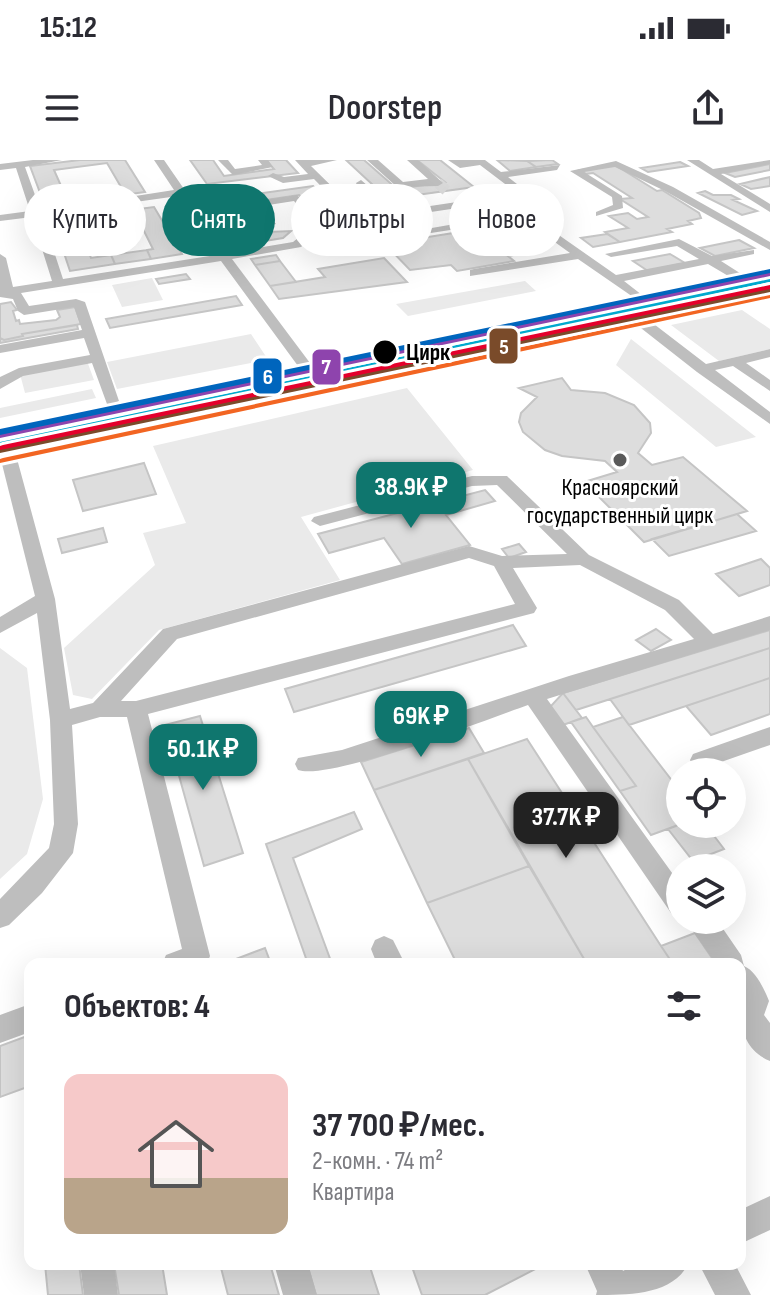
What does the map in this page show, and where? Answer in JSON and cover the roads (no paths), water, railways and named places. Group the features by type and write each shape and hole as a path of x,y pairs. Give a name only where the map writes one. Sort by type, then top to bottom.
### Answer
{"highway":[{"path":"738,282 770,267"},
{"path":"2,438 632,303 738,282 770,280"},
{"path":"2,438 112,401 308,370"}],"street":[{"path":"0,167 57,160"},
{"path":"159,160 175,184"},
{"path":"223,160 233,172 267,169 283,180 316,176"},
{"path":"302,162 332,160"},
{"path":"372,160 401,185 437,182 412,160"},
{"path":"453,160 460,165 481,161 511,184"},
{"path":"692,160 770,211"},
{"path":"714,172 770,161"},
{"path":"302,162 324,184"},
{"path":"600,214 619,206 617,196 575,171 577,168 616,164 669,189 714,222 770,247"},
{"path":"20,165 27,184"},
{"path":"499,175 557,167"},
{"path":"728,182 742,179"},
{"path":"699,196 744,218"},
{"path":"757,215 770,211"},
{"path":"0,218 24,215"},
{"path":"611,254 697,236"},
{"path":"679,242 710,260 738,282 748,300 770,295"},
{"path":"564,243 613,279 632,303 702,369 770,419"},
{"path":"4,292 291,246"},
{"path":"283,247 295,262"},
{"path":"613,279 750,252"},
{"path":"474,273 581,255"},
{"path":"50,256 59,284"},
{"path":"0,258 4,292"},
{"path":"225,258 308,370"},
{"path":"4,292 19,297 24,311 76,303 80,305 112,401"},
{"path":"0,349 88,333"},
{"path":"702,369 770,353"},
{"path":"0,385 19,372 96,358"},
{"path":"735,361 770,387"},
{"path":"0,916 61,853 66,824 61,720 45,599 6,475 2,438"},
{"path":"320,521 472,481 501,480 583,559 672,605 709,642"},
{"path":"100,709 170,634 469,552 501,562 583,559"},
{"path":"61,720 100,709 136,709 527,608 501,562"},
{"path":"1,623 45,599"},
{"path":"306,764 342,759 576,681 770,623"},
{"path":"534,697 666,885"},
{"path":"136,709 197,956 192,958"},
{"path":"707,758 770,736"},
{"path":"712,934 727,958"},
{"path":"751,995 749,1018 770,1047"},
{"path":"0,1029 24,1020"},
{"path":"746,1225 770,1212"},
{"path":"98,1270 101,1295"},
{"path":"293,1270 300,1295"},
{"path":"610,1284 653,1270"},
{"path":"719,1270 734,1295"}],"tunnel":[{"path":"438,183 447,191"}],"tram line":[{"name":"4","path":"3,448 770,287"}],"place":[{"name":"Цирк","path":"385,352"},
{"name":"Красноярский государственный цирк","path":"620,460"}]}
